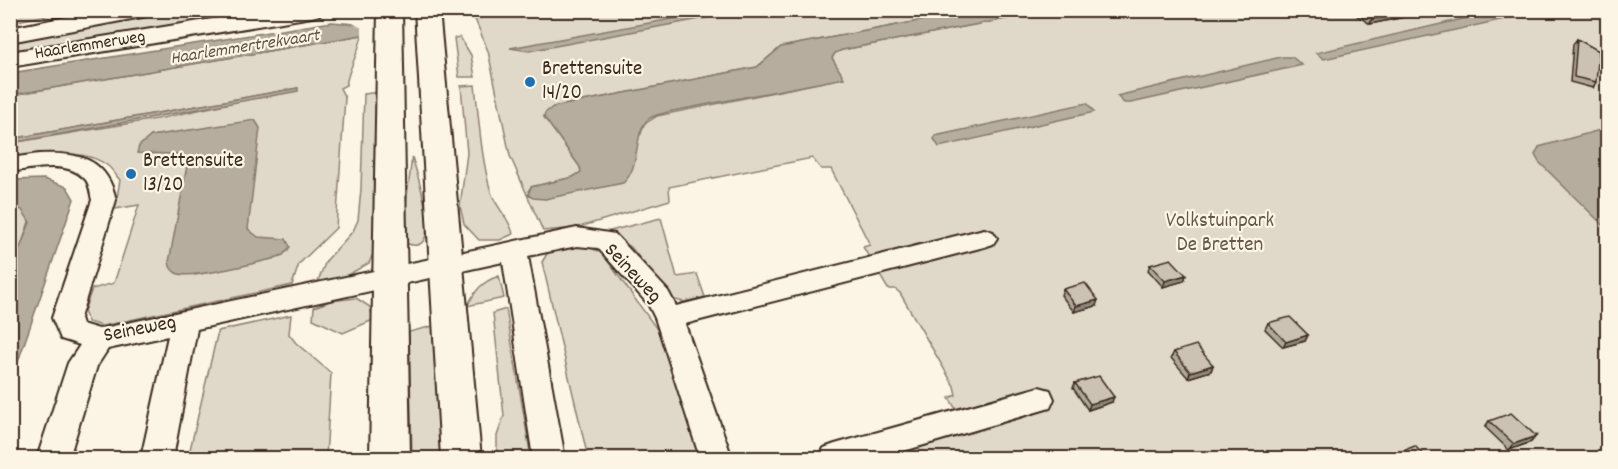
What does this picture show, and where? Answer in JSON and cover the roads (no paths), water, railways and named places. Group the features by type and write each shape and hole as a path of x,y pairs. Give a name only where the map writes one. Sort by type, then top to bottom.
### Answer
{"main road":[{"name":"Haarlemmerweg","path":"10,35 142,10"},
{"name":"Haarlemmerweg","path":"10,60 312,10"},
{"path":"428,21 461,459"},
{"path":"390,22 390,459"}],"street":[{"name":"Seineweg","path":"10,165 44,160 77,163 95,173 103,184 104,200 66,318 71,331 99,340 577,237 606,240 658,298 669,318 716,459"},
{"path":"669,318 984,238"},
{"path":"514,250 549,459"},
{"path":"157,459 185,321"},
{"path":"53,459 83,363 99,340"},
{"path":"835,459 1039,399"}],"water":[{"path":"722,10 743,11 529,51 510,48"},
{"name":"Haarlemmertrekvaart","path":"441,11 526,11 362,35 11,95 11,73 332,22 355,24"},
{"path":"972,11 1048,11 842,50 835,53 832,58 844,78 654,116 644,124 633,168 623,183 545,199 528,195 531,187 573,177 581,172 580,167 544,117 545,113 553,107 757,67 781,47"},
{"path":"1497,11 1541,11 1324,59 1316,53"},
{"path":"1281,57 1292,57 1302,65 1131,103 1124,103 1117,96"},
{"path":"298,88 298,91 11,143 11,139"},
{"path":"1087,103 1094,112 939,147 934,139 935,136"},
{"path":"255,120 260,128 248,229 258,237 286,239 290,247 283,255 251,264 194,274 176,273 169,262 188,160 178,154 137,153 139,146 151,136"},
{"path":"1600,130 1607,132 1607,229 1539,162 1535,155 1539,147"},
{"path":"44,179 67,187 74,199 11,382 11,272 30,222 22,210 11,205 11,180"}],"place":[{"name":"Brettensuite 14/20","path":"530,82"},
{"name":"Brettensuite 13/20","path":"131,174"}],"park label":[{"name":"Volkstuinpark De Bretten","path":"1220,234"}]}
